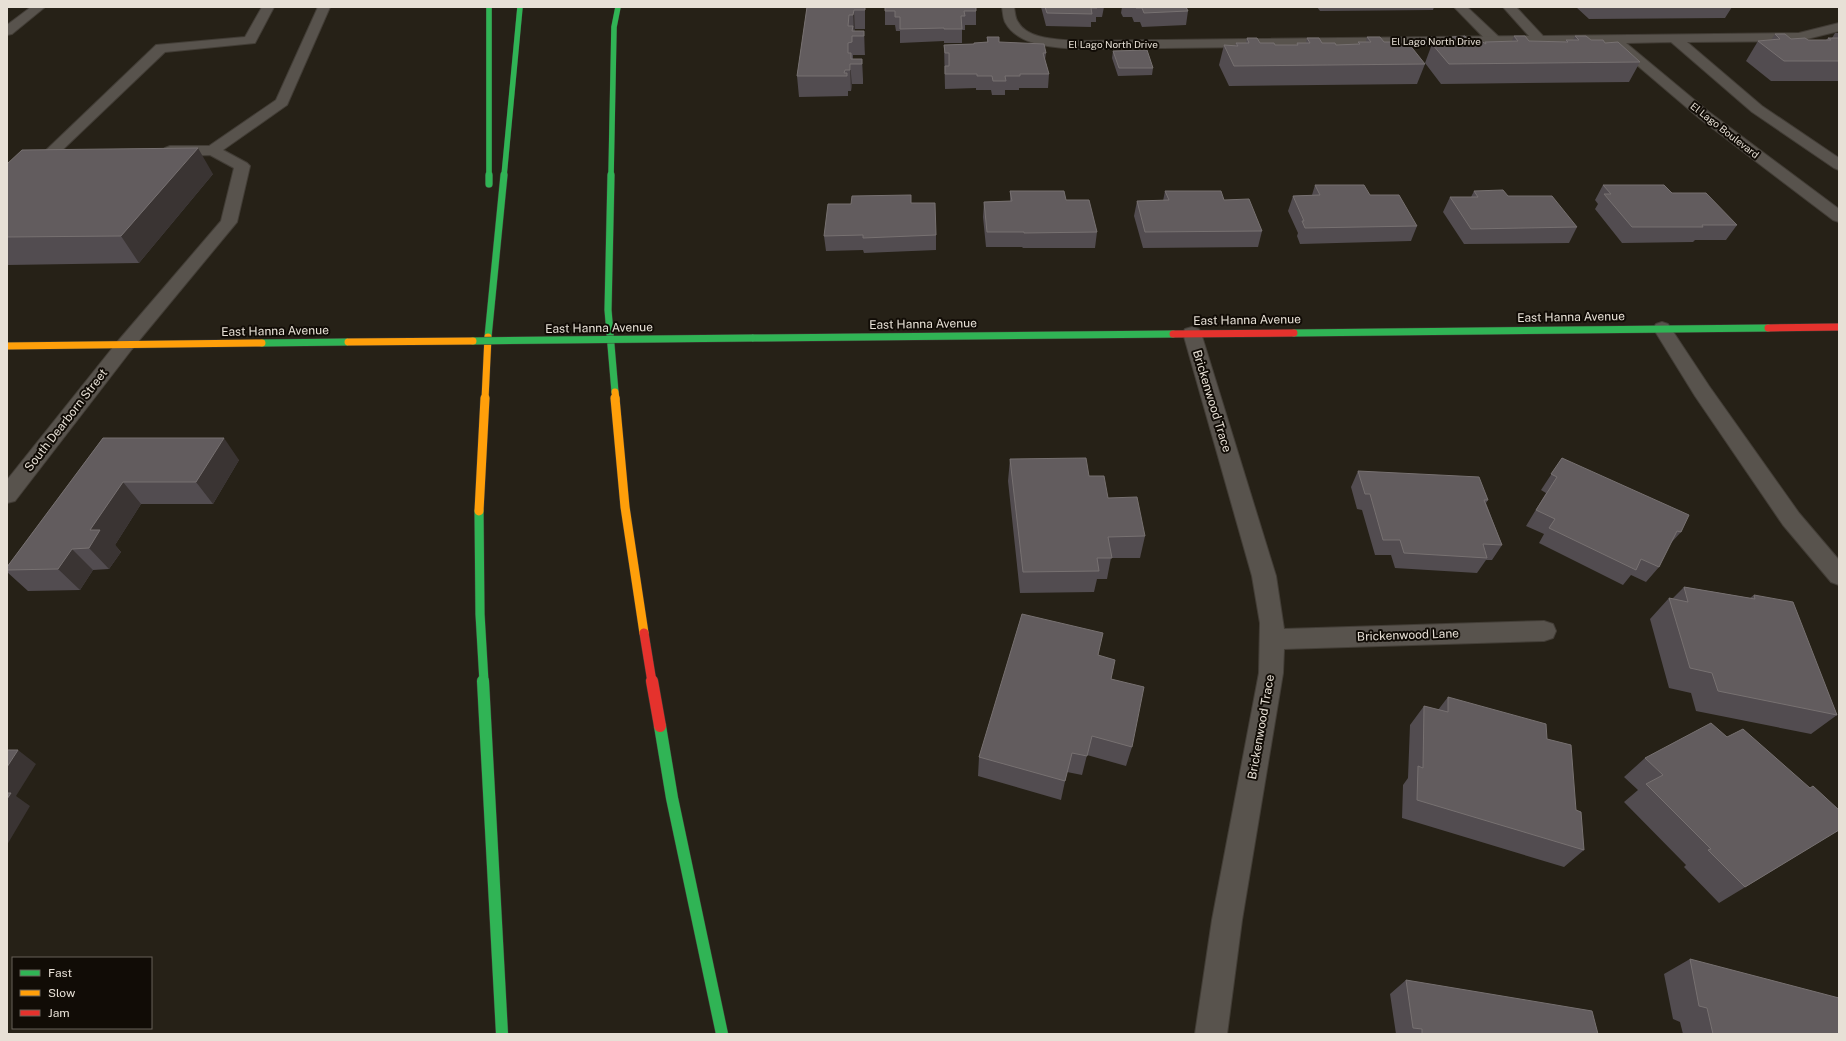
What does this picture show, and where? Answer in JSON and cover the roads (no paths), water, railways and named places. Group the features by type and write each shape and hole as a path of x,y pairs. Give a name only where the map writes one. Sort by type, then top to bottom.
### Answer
{"main road":[{"path":"489,7 489,196"},
{"path":"502,1034 486,757 480,614 479,502 490,307 520,7"},
{"path":"612,7 614,27 608,310 625,507 644,636 672,798 722,1034"},
{"path":"614,27 618,7"},
{"path":"490,228 490,307"},
{"name":"East Hanna Avenue","path":"7,346 1839,327"}],"street":[{"path":"7,31 39,7"},
{"path":"73,154 44,160 161,48 250,40 268,7"},
{"path":"159,152 213,150 282,102 324,7"},
{"name":"El Lago North Drive","path":"1008,7 1010,20 1013,26 1022,33 1048,42 1076,45 1799,37 1839,27"},
{"path":"1460,7 1494,40"},
{"path":"1509,7 1540,40"},
{"path":"1674,38 1756,109 1839,165"},
{"name":"El Lago Boulevard","path":"1614,39 1704,115 1839,217"},
{"name":"South Dearborn Street","path":"7,495 125,345 229,222 242,166 213,150"},
{"path":"1662,328 1702,391 1791,519 1839,576"},
{"name":"Brickenwood Trace","path":"1192,333 1264,576 1270,608 1271,638 1271,674 1227,920 1210,1034"},
{"name":"Brickenwood Lane","path":"1271,638 1544,631"}]}
